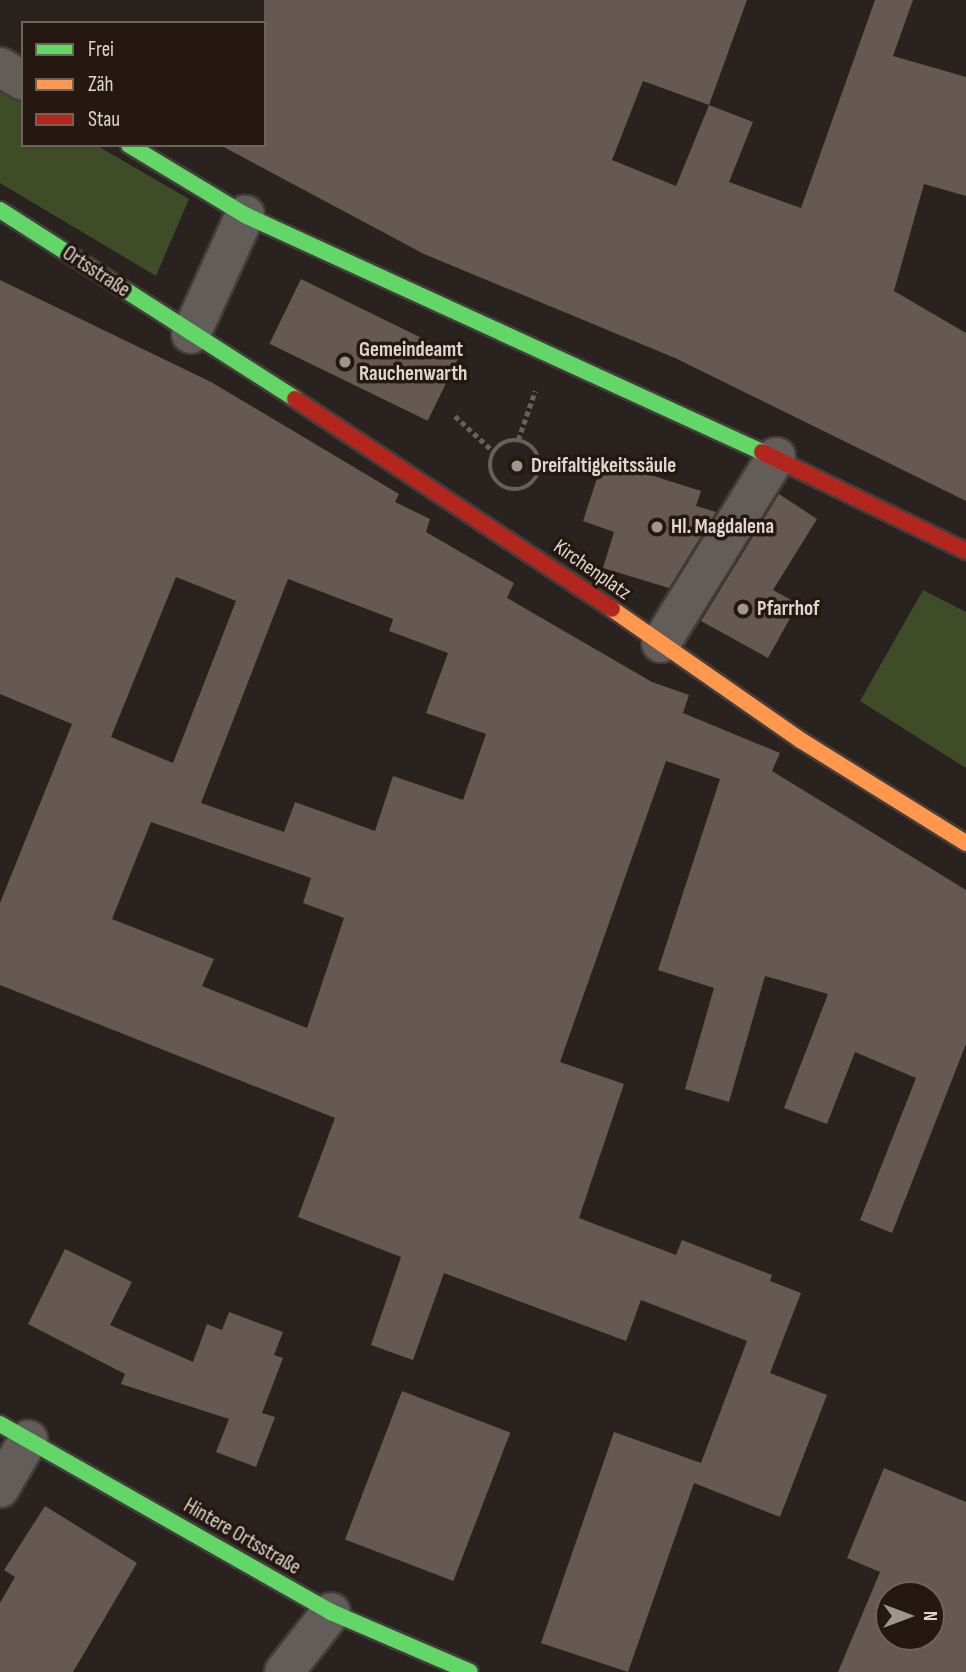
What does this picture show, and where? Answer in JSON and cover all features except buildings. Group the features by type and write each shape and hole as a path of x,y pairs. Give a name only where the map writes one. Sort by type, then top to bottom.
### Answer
{"street":[{"path":"0,67 21,80"},
{"path":"132,147 244,215 776,457 966,551"},
{"name":"Ortsstraße","path":"0,209 191,334"},
{"path":"191,334 244,215"},
{"name":"Kirchenplatz","path":"191,334 478,516 802,741 966,843"},
{"path":"661,643 776,457"},
{"path":"0,1488 14,1432"},
{"name":"Hintere Ortsstraße","path":"14,1432 331,1612 470,1672"},
{"path":"284,1672 331,1612"}],"path":[{"path":"518,440 548,352"},
{"path":"455,416 493,451"},
{"path":"518,440 532,446 540,459 539,475 530,487 515,491 500,487 489,471 493,451 518,440"}],"green space":[{"path":"0,90 21,102 21,147 99,147 189,199 156,276 0,183"},
{"path":"923,590 966,612 966,768 860,701"}],"traffic: fast":[{"path":"132,147 245,215 762,452"},
{"path":"0,210 295,399"},
{"path":"0,1424 331,1612 470,1672"}],"traffic: slow":[{"path":"612,609 802,741 966,843"}],"traffic: jam":[{"path":"295,399 612,609"},
{"path":"762,452 966,551"}],"place":[{"name":"Gemeindeamt Rauchenwarth","path":"345,362"},
{"name":"Dreifaltigkeitssäule","path":"517,466"},
{"name":"Hl. Magdalena","path":"657,527"},
{"name":"Pfarrhof","path":"743,609"}]}
